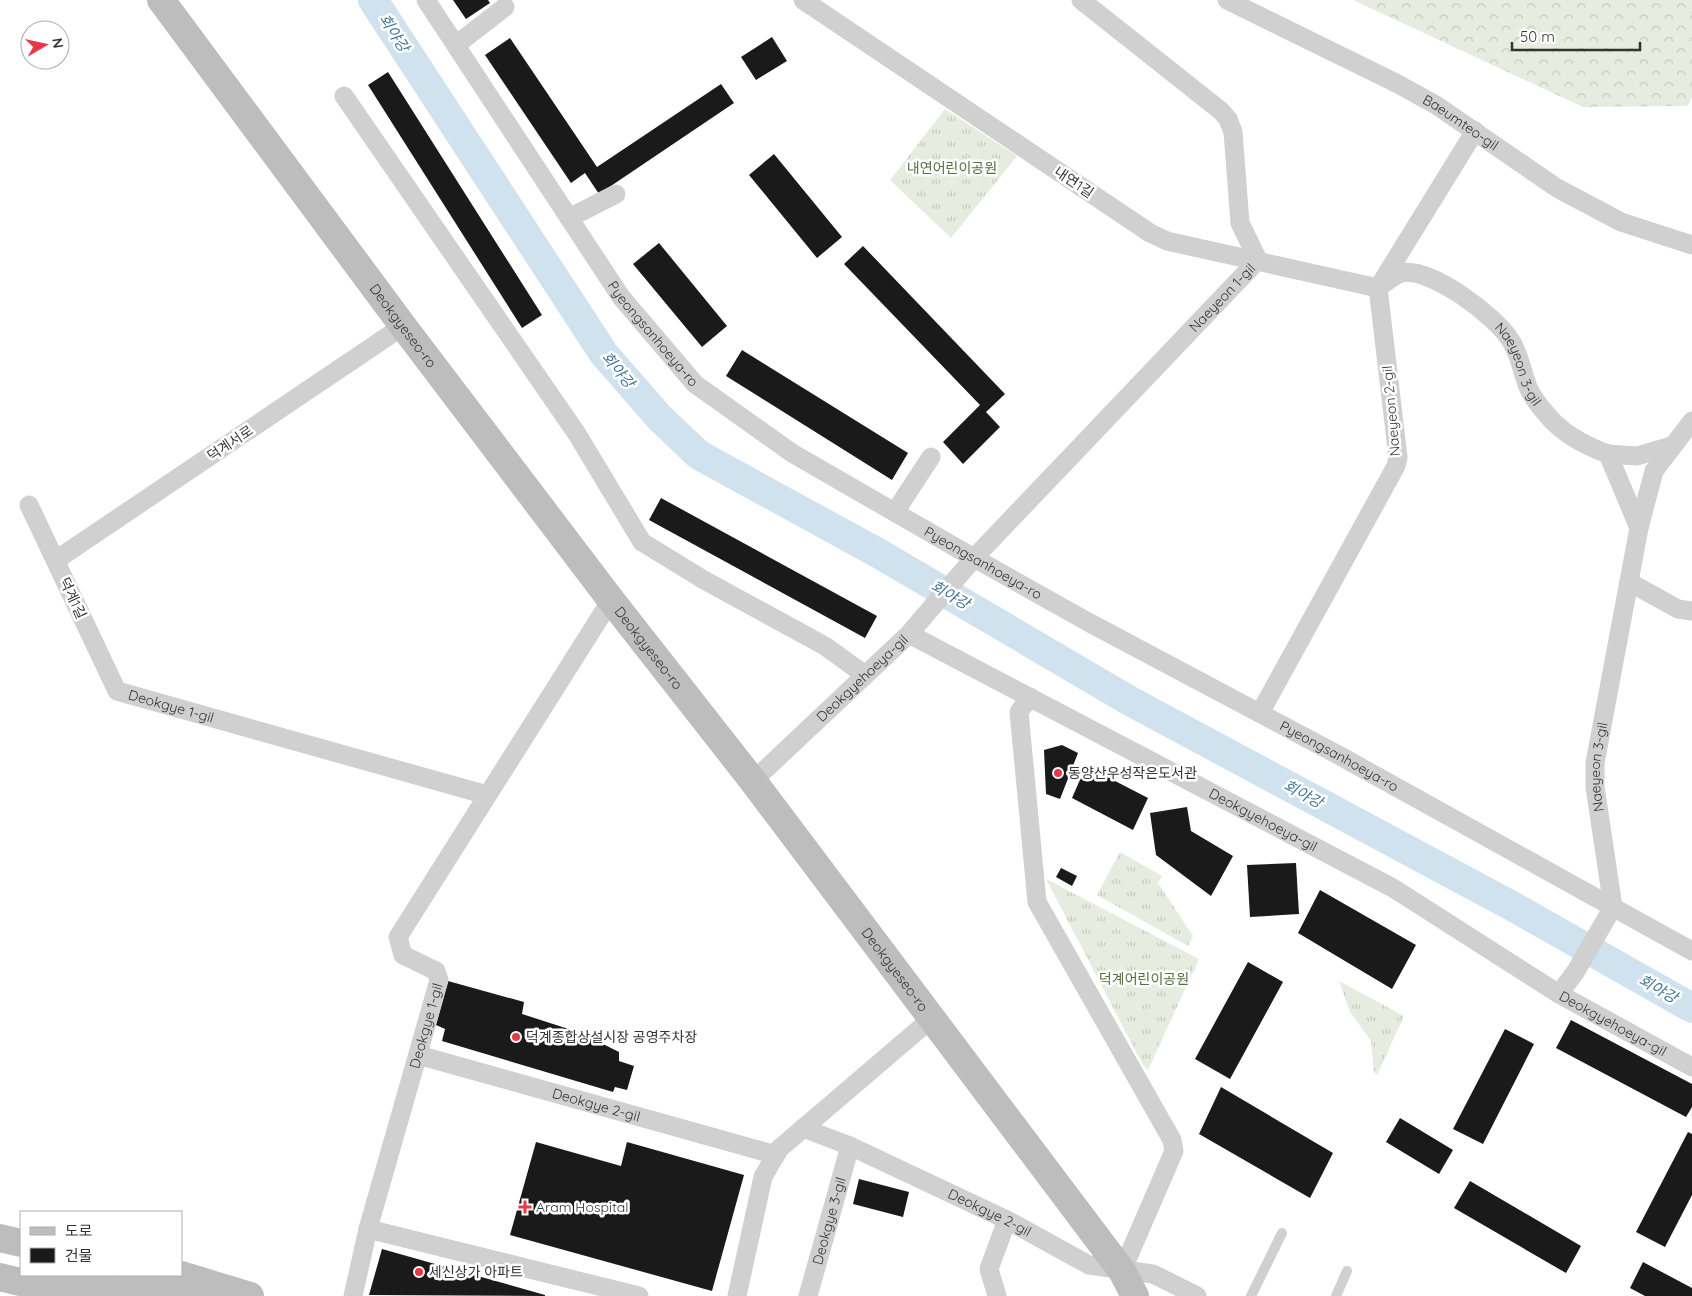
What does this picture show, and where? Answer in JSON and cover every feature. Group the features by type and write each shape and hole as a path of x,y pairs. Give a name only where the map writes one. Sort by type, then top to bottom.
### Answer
{"street":[{"name":"Deokgyeseo-ro","path":"161,0 611,600 753,781 1122,1271 1136,1296"},
{"name":"Pyeongsanhoeya-ro","path":"426,0 621,297 695,384 792,453 974,558 1088,622 1260,713 1692,952"},
{"name":"내연1길","path":"803,0 1150,233 1167,241 1378,288"},
{"name":"Naeyeon 1-gil","path":"909,634 974,558 1258,260 1240,223 1233,132 1228,119 1221,111 1081,0"},
{"name":"Baeumteo-gil","path":"1226,0 1396,83 1475,131 1557,188 1621,222 1692,245"},
{"path":"456,45 505,7"},
{"path":"344,96 576,434 642,542 704,580 825,646 865,675"},
{"path":"1378,288 1475,131"},
{"path":"569,218 616,194"},
{"name":"Naeyeon 3-gil","path":"1378,288 1400,273 1417,274 1438,281 1473,305 1491,319 1510,340 1529,389 1548,416 1565,432 1586,446 1608,454 1637,456 1684,434"},
{"name":"Naeyeon 2-gil","path":"1260,713 1396,466 1398,457 1378,288"},
{"name":"덕계서로","path":"56,560 404,326"},
{"name":"Naeyeon 3-gil","path":"1613,907 1595,787 1595,763 1639,528 1654,471 1684,434"},
{"path":"1608,454 1639,528"},
{"path":"895,512 931,457"},
{"name":"덕계1길","path":"29,505 56,560"},
{"name":"Deokgye 1-gil","path":"56,560 117,691 487,795"},
{"path":"1629,582 1678,609 1692,611"},
{"name":"Deokgye 1-gil","path":"353,1296 368,1229 439,980 436,971 403,955 398,937 611,600"},
{"name":"Deokgyehoeya-gil","path":"753,781 909,634 1393,888 1559,994 1692,1067"},
{"path":"1030,697 1019,712 1037,902 1172,1140 1174,1151 1122,1271"},
{"path":"1559,994 1576,971 1613,907"},
{"path":"737,1296 763,1177 779,1149 931,1019"},
{"name":"Deokgye 2-gil","path":"418,1054 776,1155"},
{"name":"Deokgye 2-gil","path":"803,1128 850,1146 1007,1220 1089,1265 1153,1274 1196,1296"},
{"name":"Deokgye 3-gil","path":"808,1296 850,1146"},
{"path":"997,1296 989,1269 1007,1220"},
{"path":"0,1224 20,1230"},
{"path":"368,1229 576,1288 639,1296"},
{"path":"0,1238 20,1244"},
{"path":"0,1258 20,1264"},
{"path":"182,1274 250,1296"},
{"path":"65,1276 136,1296"},
{"path":"135,1276 195,1296"},
{"path":"0,1277 76,1296"}],"lane":[{"path":"1252,1296 1282,1234"},
{"path":"1336,1296 1347,1271"}],"green space":[{"path":"1353,0 1692,0 1692,96 1688,106 1583,107"},
{"name":"내연어린이공원","path":"945,109 1017,156 951,238 890,180"},
{"path":"1120,852 1162,876 1158,883 1193,936 1188,946 1097,895"},
{"name":"덕계어린이공원","path":"1046,879 1199,959 1148,1070 1143,1065"},
{"path":"1339,981 1404,1016 1377,1075 1374,1072 1371,1041 1350,1012"}],"building":[{"path":"453,0 488,0 490,3 466,19"},
{"path":"772,37 787,61 756,80 741,57"},
{"path":"510,38 597,167 721,84 734,103 599,194 585,173 571,183 485,55"},
{"path":"388,72 542,315 522,328 368,85"},
{"path":"774,154 842,237 817,258 749,175"},
{"path":"659,243 727,326 702,347 633,264"},
{"path":"863,246 1005,394 986,412 1000,427 963,464 943,442 980,405 844,264"},
{"path":"742,350 908,453 892,480 726,376"},
{"path":"661,498 877,616 865,638 649,520"},
{"name":"동양산우성작은도서관","path":"1062,745 1078,753 1060,799 1046,794 1044,750"},
{"path":"1086,766 1148,798 1133,830 1072,798"},
{"path":"1187,807 1191,831 1233,856 1211,896 1156,855 1150,813"},
{"path":"1296,863 1299,914 1250,917 1247,865"},
{"path":"1061,868 1077,876 1072,886 1056,877"},
{"path":"1320,890 1416,945 1392,989 1298,933"},
{"path":"1248,962 1283,982 1230,1079 1195,1059"},
{"name":"덕계종합상설시장 공영주차장","path":"448,981 524,1002 522,1014 581,1033 619,1052 619,1061 634,1066 627,1090 615,1087 613,1092 442,1041 445,1029 436,1025"},
{"path":"1571,1020 1692,1084 1692,1107 1686,1117 1556,1048"},
{"path":"1505,1029 1534,1044 1483,1144 1453,1129"},
{"path":"1221,1087 1333,1153 1310,1198 1199,1134"},
{"path":"1400,1118 1453,1150 1439,1174 1386,1142"},
{"path":"1688,1132 1692,1134 1692,1195 1665,1247 1636,1232"},
{"path":"536,1142 621,1166 627,1142 744,1175 712,1291 510,1235"},
{"path":"859,1179 909,1192 903,1217 853,1204"},
{"path":"1470,1181 1581,1246 1566,1273 1454,1208"},
{"name":"세신상가 아파트","path":"382,1249 545,1295 545,1296 369,1295"},
{"path":"1643,1262 1692,1288 1692,1296 1645,1296 1630,1288"}],"waterway":[{"name":"회야강","path":"373,0 604,354 659,417 699,455 878,553 1130,701 1512,906 1692,1008"}],"place":[{"name":"동양산우성작은도서관","path":"1058,773"},
{"name":"덕계종합상설시장 공영주차장","path":"516,1037"},
{"name":"Aram Hospital","path":"525,1207"},
{"name":"세신상가 아파트","path":"419,1272"}]}
